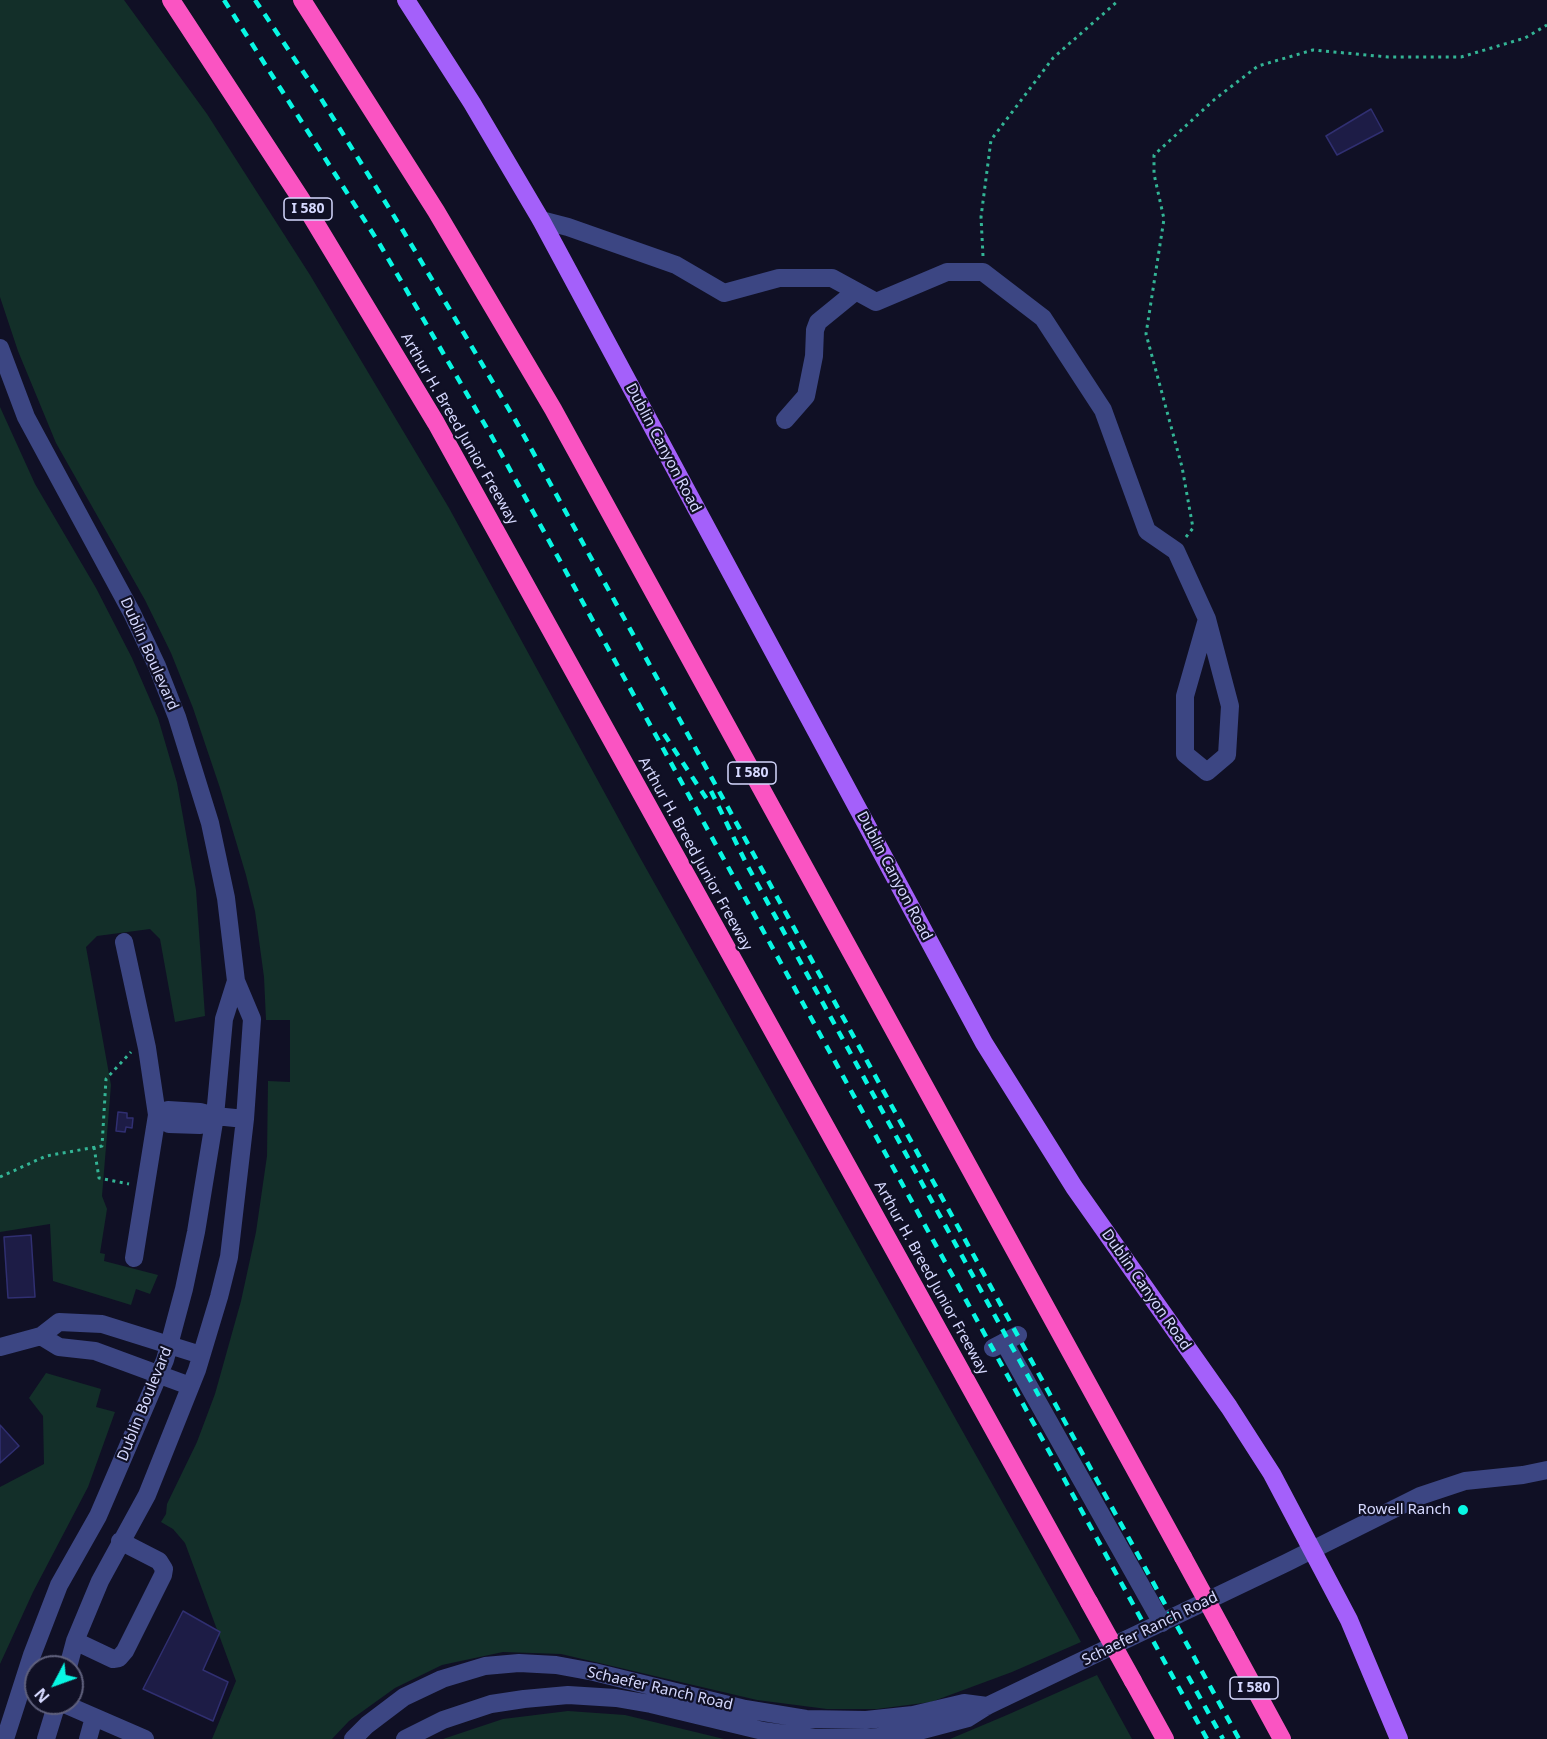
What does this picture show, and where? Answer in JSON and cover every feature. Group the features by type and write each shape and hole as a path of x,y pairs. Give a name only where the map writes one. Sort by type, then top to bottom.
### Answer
{"highway":[{"name":"Arthur H. Breed Junior Freeway","path":"171,0 302,199 441,432 1165,1739"},
{"name":"I 580","path":"302,0 436,211 553,410 1282,1739"}],"main road":[{"name":"Dublin Canyon Road","path":"406,0 472,103 541,220 984,1043 1074,1187 1244,1430 1272,1474 1349,1620 1399,1739"}],"street":[{"path":"541,220 568,227 676,265 724,293 779,278 832,278 876,302 946,272 983,272 1043,318 1103,410 1147,531 1176,551 1207,619 1230,705 1227,755 1207,772 1185,754 1185,696 1207,619"},
{"path":"785,420 806,396 818,322 856,291"},
{"name":"Dublin Boulevard","path":"0,348 26,417 132,613 157,666 177,717 195,768 217,850 229,919 236,981 252,1019 245,1119 229,1257 201,1355 147,1495 100,1581 71,1655"},
{"path":"124,942 145,1038 157,1115 134,1258"},
{"name":"Dublin Boulevard","path":"5,1739 32,1655 59,1585 98,1516 159,1375 169,1345 196,1232 215,1116 224,1019 236,981"},
{"path":"157,1115 169,1124 200,1125 215,1116 245,1119"},
{"path":"0,1347 41,1336 59,1323 102,1324 201,1355"},
{"path":"41,1336 59,1347 95,1352 190,1386"},
{"path":"1005,1342 1161,1623"},
{"name":"Schaefer Ranch Road","path":"405,1739 442,1720 490,1704 568,1695 616,1698 651,1704 763,1731 814,1738 872,1738 919,1731 968,1718 987,1706 1435,1490 1480,1479 1547,1470"},
{"path":"75,1641 113,1659 119,1658 125,1651 163,1575 164,1569 159,1561 120,1541"},
{"name":"Schaefer Ranch Road","path":"353,1739 367,1725 404,1697 442,1678 485,1666 519,1663 556,1665 594,1672 745,1709 806,1719 866,1720 913,1715 964,1703 987,1706"},
{"path":"84,1713 145,1739"},
{"path":"46,1739 53,1715"},
{"path":"88,1739 94,1717"}],"path":[{"path":"983,272 981,217 991,140 1053,58 1119,0"},
{"path":"1176,551 1194,528 1182,467 1146,334 1164,219 1154,174 1155,155 1215,99 1258,66 1313,50 1388,57 1461,57 1525,38 1547,25"},
{"path":"0,1177 46,1156 102,1146 106,1079 145,1038"},
{"path":"94,1147 99,1178 145,1187"}],"green space":[{"path":"0,0 124,0 207,114 310,275 449,508 638,854 1081,1642 1012,1672 931,1702 877,1709 827,1709 757,1700 561,1654 503,1652 442,1665 395,1688 349,1721 332,1739 212,1739 236,1681 185,1543 173,1529 161,1522 166,1514 167,1504 197,1442 215,1394 241,1301 256,1232 267,1156 268,1081 290,1082 290,1020 266,1020 264,977 255,911 246,875 193,708 171,653 145,600 56,443 18,351 0,297"},
{"path":"0,407 35,484 96,588 132,658 158,718 177,783 196,890 205,1016 175,1022 160,939 150,929 97,936 86,947 111,1085 102,1196 107,1209 100,1253 105,1254 104,1261 158,1275 150,1294 136,1289 131,1305 53,1281 50,1224 0,1232"},
{"path":"46,1373 101,1389 96,1407 115,1412 88,1487 33,1592 0,1664 0,1487 44,1464 43,1416 29,1398"},
{"path":"1097,1675 1132,1739 950,1739 1007,1715"},
{"path":"568,1711 625,1715 724,1739 443,1739 503,1719"}],"building":[{"path":"1371,109 1383,131 1337,155 1326,136"},
{"path":"118,1112 127,1113 127,1118 133,1118 132,1128 126,1127 125,1132 116,1131"},
{"path":"31,1235 35,1297 8,1298 4,1237"},
{"path":"0,1425 19,1446 0,1463"},
{"path":"183,1611 220,1632 203,1670 228,1682 213,1721 143,1689"}],"railway":[{"path":"224,0 379,243 492,437 1207,1739"},
{"path":"255,0 320,97 402,229 517,423 1239,1739"},
{"path":"664,734 710,804"},
{"path":"711,791 747,865 1039,1396"},
{"path":"1188,1676 1223,1739"}],"place":[{"name":"Rowell Ranch","path":"1463,1510"}]}
